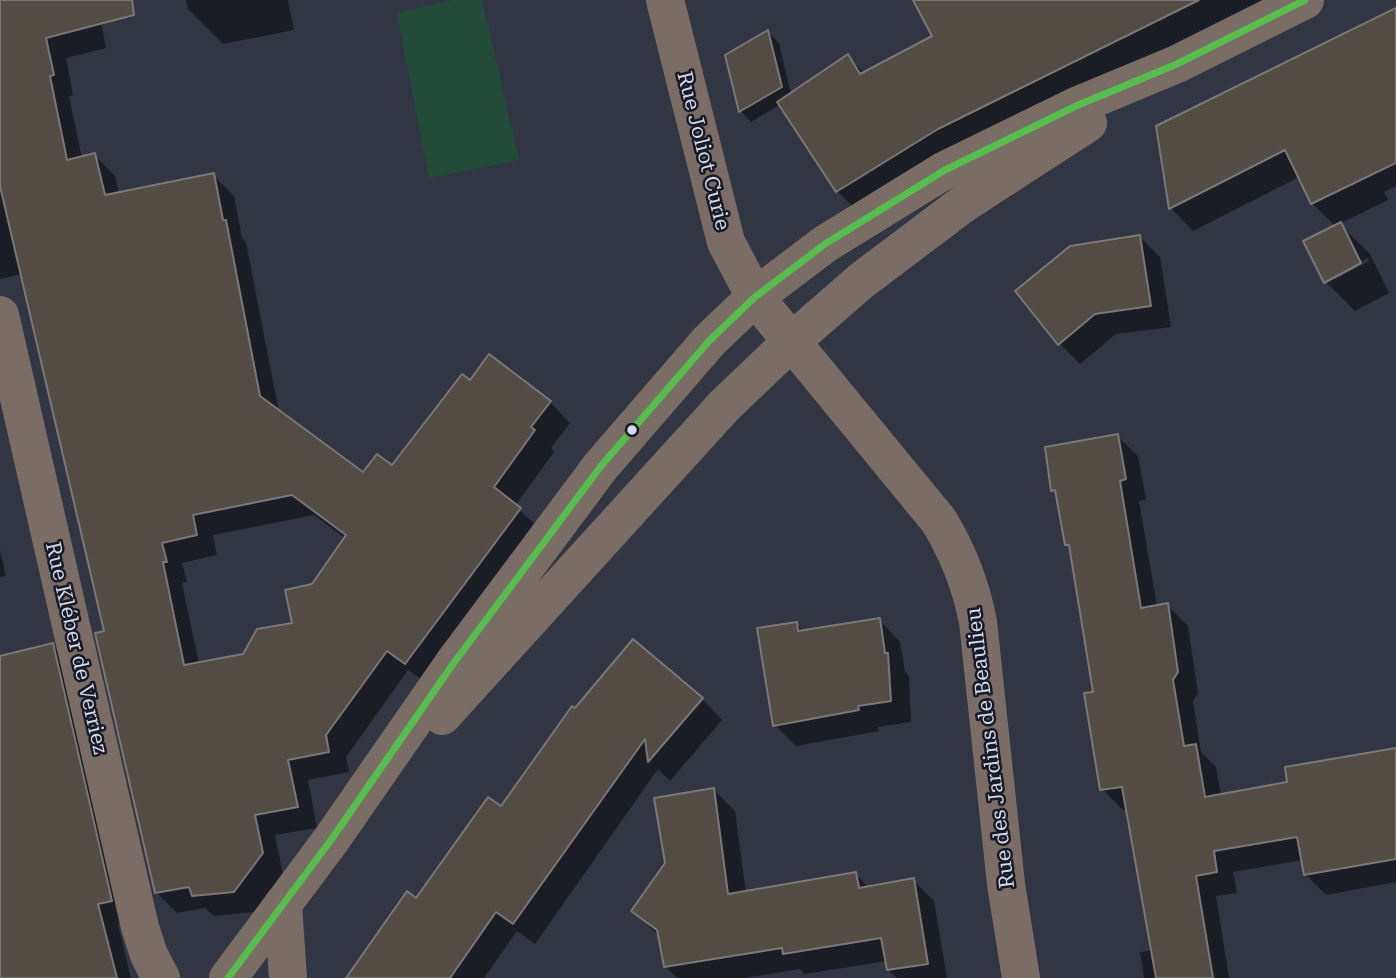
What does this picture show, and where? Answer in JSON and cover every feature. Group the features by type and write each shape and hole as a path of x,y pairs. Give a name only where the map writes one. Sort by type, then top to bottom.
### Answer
{"street":[{"name":"Rue Joliot Curie","path":"665,0 726,242 755,297"},
{"path":"228,978 331,840 453,664 601,466 701,349 755,297 825,244 945,170 1076,106 1177,64 1305,0"},
{"path":"331,840 681,452 791,342 861,281 963,204 1177,64"},
{"name":"Rue des Jardins de Beaulieu","path":"755,297 939,521 962,563 972,591 978,622 1006,884 1021,978"},
{"name":"Rue Kléber de Verriez","path":"0,315 140,927 149,955 161,978"},
{"path":"284,904 288,978"}],"green space":[{"path":"452,0 482,0 519,160 429,178 397,13"}],"building":[{"path":"0,0 132,0 134,15 46,38 54,75 50,76 67,160 95,153 105,195 214,173 223,220 226,220 260,396 363,472 377,454 392,465 462,374 470,380 489,354 551,401 531,427 535,430 494,487 521,508 405,664 387,651 326,735 329,752 288,760 298,807 255,815 263,853 234,892 192,896 189,887 155,893 95,633 104,631 0,186","holes":["292,495 346,535 312,584 285,590 292,623 257,629 243,654 184,665 163,562 167,562 162,543 197,535 193,515"]},
{"path":"913,0 1199,0 938,129 836,192 777,102 848,54 860,74 932,36"},
{"path":"1396,8 1396,163 1311,204 1285,150 1169,209 1156,126"},
{"path":"768,30 782,87 739,112 725,55"},
{"path":"1341,222 1361,263 1324,283 1303,241"},
{"path":"1140,235 1151,306 1095,314 1058,345 1015,291 1070,246"},
{"path":"1118,434 1126,479 1120,481 1141,608 1168,603 1178,672 1173,680 1184,746 1196,744 1205,797 1287,782 1285,767 1396,748 1396,859 1304,875 1297,837 1214,851 1217,872 1196,876 1213,978 1156,978 1122,787 1100,790 1084,693 1093,692 1069,545 1065,545 1055,490 1051,491 1045,447"},
{"path":"880,618 885,653 888,653 891,701 858,706 859,710 773,726 757,628 797,622 798,631"},
{"path":"633,639 703,698 648,762 645,739 513,924 496,912 450,978 346,978 407,891 416,898 488,797 501,806 572,706 575,708"},
{"path":"53,643 112,901 98,904 117,978 0,978 0,656"},
{"path":"714,788 728,894 856,872 859,888 914,878 928,964 887,970 881,938 783,954 782,948 664,967 657,930 631,911 665,863 654,798"}],"transit line":[{"path":"228,978 331,840 453,664 601,466 709,341 755,297 825,244 945,170 1076,106 1177,64 1305,0"}]}
